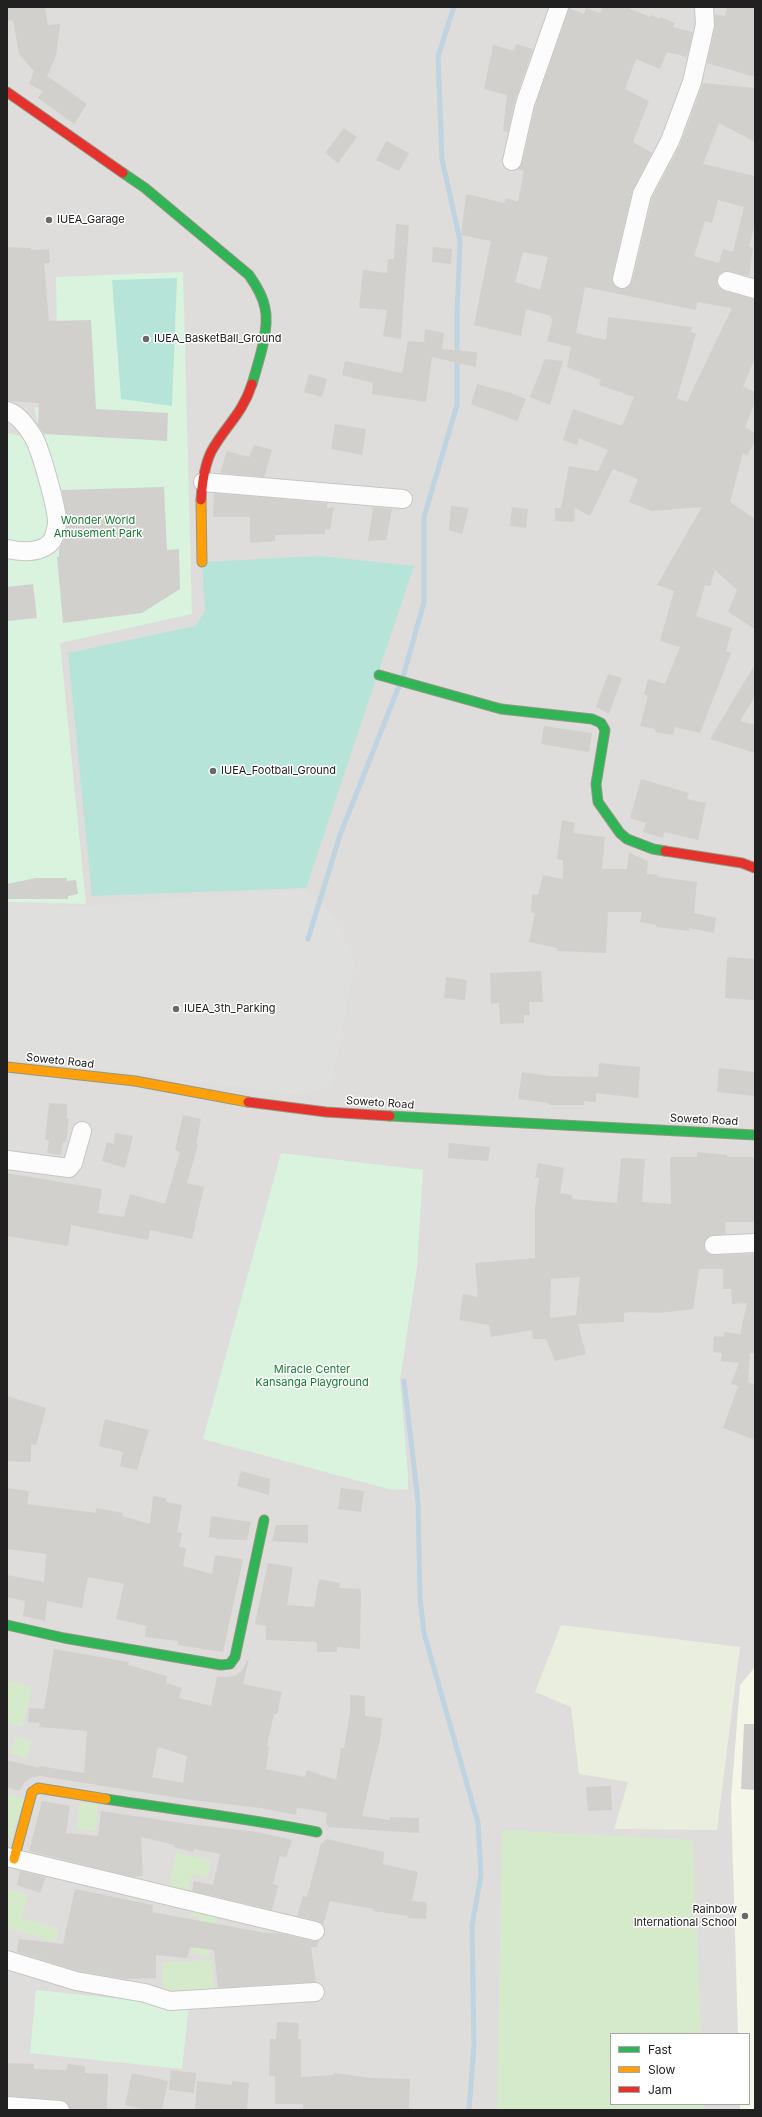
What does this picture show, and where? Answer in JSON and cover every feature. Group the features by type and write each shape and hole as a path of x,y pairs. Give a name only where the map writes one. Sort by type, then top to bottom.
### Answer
{"street":[{"path":"512,162 525,104 559,7"},
{"path":"622,279 642,194 670,141 692,82 705,25 704,7"},
{"path":"7,92 145,188 249,275 260,292 266,312 257,372 244,406 209,456 203,482 200,529 202,562"},
{"path":"727,281 755,290"},
{"path":"7,410 15,413 34,438 44,469 57,522 52,541 43,548 22,552 7,549"},
{"path":"203,482 403,499"},
{"path":"379,675 501,709 592,719 601,723 605,730 596,784 598,802 620,833 627,839 653,848 742,863 755,868"},
{"name":"Soweto Road","path":"7,1067 135,1081 250,1102 326,1112 442,1120 755,1135"},
{"path":"7,1160 69,1168 73,1163 82,1131"},
{"path":"714,1245 755,1242"},
{"path":"7,1625 64,1638 220,1666 229,1665 234,1662 264,1520"},
{"path":"315,1931 10,1858 32,1792 38,1788 190,1812 259,1820 317,1832"},
{"path":"7,1960 76,1980 145,1993 170,2001 315,1992"},
{"path":"7,2106 60,2110"}],"shaded area":[{"path":"7,7 755,7 755,2110 7,2110"},
{"name":"IUEA_3th_Parking","path":"306,890 332,914 355,961 331,1087 294,1094 7,1057 7,903 83,906 244,893"},
{"path":"561,1625 740,1647 717,1830 614,1829 628,1782 579,1774 571,1707 535,1692"},
{"name":"Rainbow International School","path":"755,1667 755,2110 740,2110 740,2105 750,2105 750,2033 738,2033 731,1799 740,1685"}],"green space":[{"name":"Wonder World Amusement Park","path":"183,272 192,614 60,643 86,904 7,902 7,433 42,440 34,407 86,416 57,340 56,277"},
{"name":"IUEA_BasketBall_Ground","path":"177,278 172,406 121,399 112,280"},
{"name":"IUEA_Football_Ground","path":"321,556 414,566 306,888 92,896 68,653 195,626 205,611 202,562"},
{"name":"Miracle Center Kansanga Playground","path":"281,1153 423,1170 417,1267 400,1380 408,1489 392,1490 203,1439"},
{"path":"7,1680 32,1687 22,1727 9,1723 10,1719 7,1718"},
{"path":"16,1737 32,1742 26,1759 11,1753"},
{"path":"7,1795 25,1799 7,1848"},
{"path":"80,1802 98,1804 96,1831 77,1829"},
{"path":"502,1830 693,1840 701,2033 610,2033 610,2105 704,2105 704,2110 497,2110"},
{"path":"176,1853 211,1860 207,1877 192,1874 188,1894 168,1890"},
{"path":"7,1889 28,1895 22,1918 59,1929 55,1942 7,1928"},
{"path":"191,1911 217,1916 210,1957 192,1953 193,1948 199,1948 202,1936 196,1934 199,1918 190,1916"},
{"path":"212,1960 214,1989 163,1991 162,1962"},
{"path":"36,1990 189,2006 182,2069 30,2053"}],"building":[{"path":"7,7 45,7 48,25 60,24 56,56 47,76 87,104 74,124 38,98 43,91 29,84 34,71 19,54 13,20 7,21"},
{"path":"602,7 626,7 650,17 651,15 659,19 660,17 675,23 673,27 693,32 687,57 667,52 660,69 636,59 625,89 649,101 633,142 652,153 632,192 612,277 612,282 619,289 625,289 632,282 652,198 680,145 703,83 755,88 755,142 719,123 703,164 755,176 755,223 749,247 753,248 749,276 725,271 719,274 717,283 719,288 724,291 755,299 755,358 743,387 755,392 755,402 745,427 755,433 755,441 747,456 743,453 730,502 755,519 755,629 728,612 737,590 715,570 710,586 705,585 696,616 732,628 726,651 731,653 700,733 675,727 673,735 655,732 655,729 640,726 648,696 644,694 648,679 665,684 680,647 660,641 674,591 657,585 702,507 652,511 629,502 638,479 613,469 590,516 575,508 574,522 555,521 555,508 561,508 569,466 598,471 608,450 579,438 577,445 563,440 573,409 622,426 634,397 599,385 601,380 567,367 571,347 547,341 553,319 551,319 551,316 526,309 521,336 474,325 491,241 461,235 466,194 504,203 506,198 518,202 524,171 518,169 522,163 535,107 569,8 584,14 586,8 600,13","holes":["718,200 744,207 733,252 723,249 719,263 694,256 705,221 712,223","523,252 548,257 540,290 515,282","585,287 696,310 697,302 732,308 687,402 677,398 696,334 691,332 692,327 608,317 606,340 576,333"]},
{"path":"727,7 755,7 755,77 707,63 715,27 715,14 725,16"},
{"path":"516,44 533,49 515,101 508,132 503,131 507,95 484,89 493,45 514,51"},
{"path":"344,128 357,137 338,163 325,153"},
{"path":"386,141 409,153 399,171 376,160"},
{"path":"396,224 409,225 401,339 383,336 387,310 359,308 363,270 387,273 388,259 394,259"},
{"path":"7,247 31,248 31,250 49,249 50,263 44,263 49,321 91,320 96,409 168,413 167,441 44,434 38,425 39,403 7,401"},
{"path":"433,247 452,249 451,264 432,262"},
{"path":"425,329 444,333 442,349 477,352 476,367 432,357 426,402 372,394 373,383 342,375 345,361 402,373 408,341 424,342"},
{"path":"545,359 563,361 550,405 530,397"},
{"path":"309,374 327,379 322,397 304,392"},
{"path":"477,384 511,393 526,399 517,421 471,404"},
{"path":"335,424 366,429 362,455 331,449"},
{"path":"254,445 272,450 264,477 220,473 227,451 249,457"},
{"path":"164,487 167,550 179,549 180,589 142,613 63,623 57,557 59,557 59,549 64,539 67,523 62,490"},
{"path":"214,493 327,503 327,509 334,507 330,530 325,529 325,534 275,535 275,541 250,543 250,517 213,517"},
{"path":"451,506 469,508 462,534 449,530"},
{"path":"373,507 392,509 386,540 368,541"},
{"path":"512,507 528,509 526,528 510,526"},
{"path":"33,584 37,618 7,621 7,587"},
{"path":"755,664 755,696 740,721 755,725 755,753 710,739"},
{"path":"608,674 622,678 609,714 596,707"},
{"path":"544,726 592,733 589,752 541,744"},
{"path":"641,779 689,793 687,799 706,803 698,840 664,832 663,838 643,832 646,823 630,818"},
{"path":"562,820 575,823 573,833 605,837 602,869 627,869 629,853 648,861 647,874 658,875 658,877 697,882 694,913 716,918 714,933 689,928 689,931 656,927 656,925 640,922 642,912 608,912 606,953 557,951 557,948 529,942 535,913 531,912 532,894 538,895 543,875 563,879 563,860 557,859"},
{"path":"36,878 67,878 67,881 76,880 78,894 68,896 68,899 7,899 7,884"},
{"path":"727,957 755,959 754,1000 725,998"},
{"path":"541,971 543,1002 529,1002 530,1015 524,1015 524,1023 500,1024 499,1003 491,1004 490,973"},
{"path":"446,977 467,980 465,1000 444,998"},
{"path":"599,1063 640,1067 638,1098 596,1093 596,1102 584,1101 584,1105 549,1105 549,1103 518,1099 522,1072 549,1076 598,1077"},
{"path":"719,1068 755,1072 755,1096 717,1092"},
{"path":"49,1103 67,1104 67,1118 69,1119 66,1142 63,1142 61,1155 47,1153 49,1140 45,1140"},
{"path":"183,1115 201,1119 196,1144 198,1145 187,1183 204,1187 192,1239 150,1230 148,1240 71,1225 68,1246 7,1236 7,1173 102,1189 98,1213 124,1217 130,1194 165,1204 180,1152 175,1150"},
{"path":"115,1133 133,1136 125,1168 102,1161 107,1142 114,1144"},
{"path":"449,1143 490,1147 488,1161 448,1158"},
{"path":"697,1152 727,1155 727,1157 755,1157 755,1222 725,1222 726,1234 709,1236 704,1245 705,1251 714,1255 755,1254 755,1354 750,1353 748,1382 755,1385 755,1440 723,1428 738,1386 731,1384 739,1363 721,1361 722,1353 713,1352 714,1336 724,1337 724,1332 740,1334 747,1303 732,1304 731,1289 723,1289 723,1269 699,1269 693,1309 659,1313 631,1312 624,1313 624,1322 578,1324 586,1354 555,1361 546,1339 533,1339 532,1330 491,1337 489,1325 459,1320 463,1294 478,1297 475,1263 535,1258 535,1207 539,1178 535,1178 538,1163 564,1168 560,1193 572,1195 572,1199 617,1203 621,1158 645,1159 642,1202 671,1204 670,1157 697,1157","holes":["580,1277 576,1315 550,1318 551,1279"]},
{"path":"7,1396 46,1408 36,1445 31,1444 31,1462 7,1461"},
{"path":"105,1419 149,1430 137,1470 120,1466 123,1452 99,1446"},
{"path":"241,1471 270,1479 269,1495 237,1486"},
{"path":"7,1488 29,1491 27,1504 96,1513 96,1508 123,1513 122,1516 150,1524 153,1496 166,1498 166,1502 182,1505 177,1532 182,1533 179,1547 186,1548 183,1566 212,1574 215,1555 243,1559 223,1652 178,1645 178,1641 145,1637 146,1626 116,1619 124,1584 88,1577 82,1608 47,1601 45,1621 23,1616 25,1601 7,1597 7,1575 44,1582 46,1554 7,1549"},
{"path":"341,1488 364,1491 361,1512 338,1509"},
{"path":"211,1516 251,1522 247,1540 216,1539 217,1538 209,1537"},
{"path":"276,1525 308,1525 308,1543 272,1541"},
{"path":"268,1563 293,1567 287,1605 314,1607 319,1579 340,1583 339,1588 361,1589 360,1649 337,1647 337,1652 317,1652 317,1642 266,1640 266,1626 255,1624"},
{"path":"54,1649 129,1662 128,1665 167,1676 166,1683 182,1688 179,1698 211,1706 217,1677 237,1675 242,1670 249,1658 243,1684 282,1692 277,1714 274,1714 267,1746 269,1746 266,1769 305,1777 307,1770 336,1780 341,1748 344,1748 350,1713 350,1695 365,1696 365,1716 382,1718 381,1734 362,1816 390,1820 390,1817 419,1818 419,1833 328,1827 326,1823 327,1813 312,1810 297,1808 296,1815 261,1808 192,1800 40,1776 32,1777 25,1782 19,1791 7,1787 7,1760 39,1768 39,1766 84,1773 87,1731 39,1727 40,1723 28,1722 29,1708 44,1709","holes":["158,1747 187,1756 183,1783 152,1777"]},
{"path":"744,1724 755,1724 755,1790 741,1789"},
{"path":"611,1786 612,1810 588,1811 586,1787"},
{"path":"42,1801 70,1806 66,1833 98,1836 101,1811 188,1824 257,1832 292,1840 286,1858 280,1856 273,1884 278,1886 272,1910 192,1891 194,1881 213,1885 220,1854 194,1849 193,1852 174,1847 175,1845 141,1837 143,1876 133,1877 29,1851"},
{"path":"327,1839 384,1852 383,1864 418,1872 412,1901 427,1902 426,1919 408,1918 409,1916 373,1911 374,1909 330,1901 323,1925 317,1921 297,1916 303,1896 307,1897 321,1844"},
{"path":"20,1871 46,1877 40,1893 17,1885"},
{"path":"75,1889 153,1905 152,1912 266,1933 278,1933 313,1941 319,1940 317,1947 311,1947 316,1982 218,1988 214,1950 190,1947 187,1958 156,1955 156,1978 125,1979 78,1971 17,1952 19,1939 63,1944"},
{"path":"277,2022 299,2023 298,2039 301,2039 301,2077 334,2075 334,2073 372,2078 410,2079 409,2110 303,2110 303,2104 275,2104 275,2076 269,2076 270,2039 276,2039"},
{"path":"7,2063 34,2064 34,2069 67,2070 68,2064 85,2066 85,2073 108,2074 107,2109 70,2109 66,2102 61,2100 7,2096"},
{"path":"171,2070 196,2073 194,2093 169,2090"},
{"path":"132,2073 168,2081 162,2110 146,2110 125,2105"},
{"path":"197,2081 232,2085 232,2081 249,2083 247,2110 195,2110"}],"waterway":[{"path":"403,677 424,602 424,517 457,405 457,315 460,241 442,159 438,56 454,7"},
{"path":"308,939 340,835 399,686"},
{"path":"404,1381 418,1501 420,1598 424,1633 478,1823 481,1875 472,1926 474,2045 469,2110"}],"traffic: fast":[{"path":"123,173 145,188 249,275 257,287 264,304 266,326 263,346 252,384"},
{"path":"379,675 501,709 592,719 601,723 605,730 596,784 598,802 620,833 627,839 653,849 665,851"},
{"path":"390,1116 755,1135"},
{"path":"7,1625 64,1638 221,1665 230,1664 235,1657 264,1520"},
{"path":"106,1799 238,1818 317,1832"}],"traffic: slow":[{"path":"201,500 202,562"},
{"path":"7,1067 135,1081 248,1102"},
{"path":"14,1859 32,1792 38,1788 106,1799"}],"traffic: jam":[{"path":"7,92 123,173"},
{"path":"201,500 204,476 211,452 243,404 252,384"},
{"path":"665,851 742,863 755,868"},
{"path":"248,1102 326,1112 390,1116"}],"place":[{"name":"IUEA_Garage","path":"49,220"},
{"name":"IUEA_BasketBall_Ground","path":"146,339"},
{"name":"IUEA_Football_Ground","path":"213,771"},
{"name":"IUEA_3th_Parking","path":"176,1009"},
{"name":"Rainbow International School","path":"745,1916"}]}
